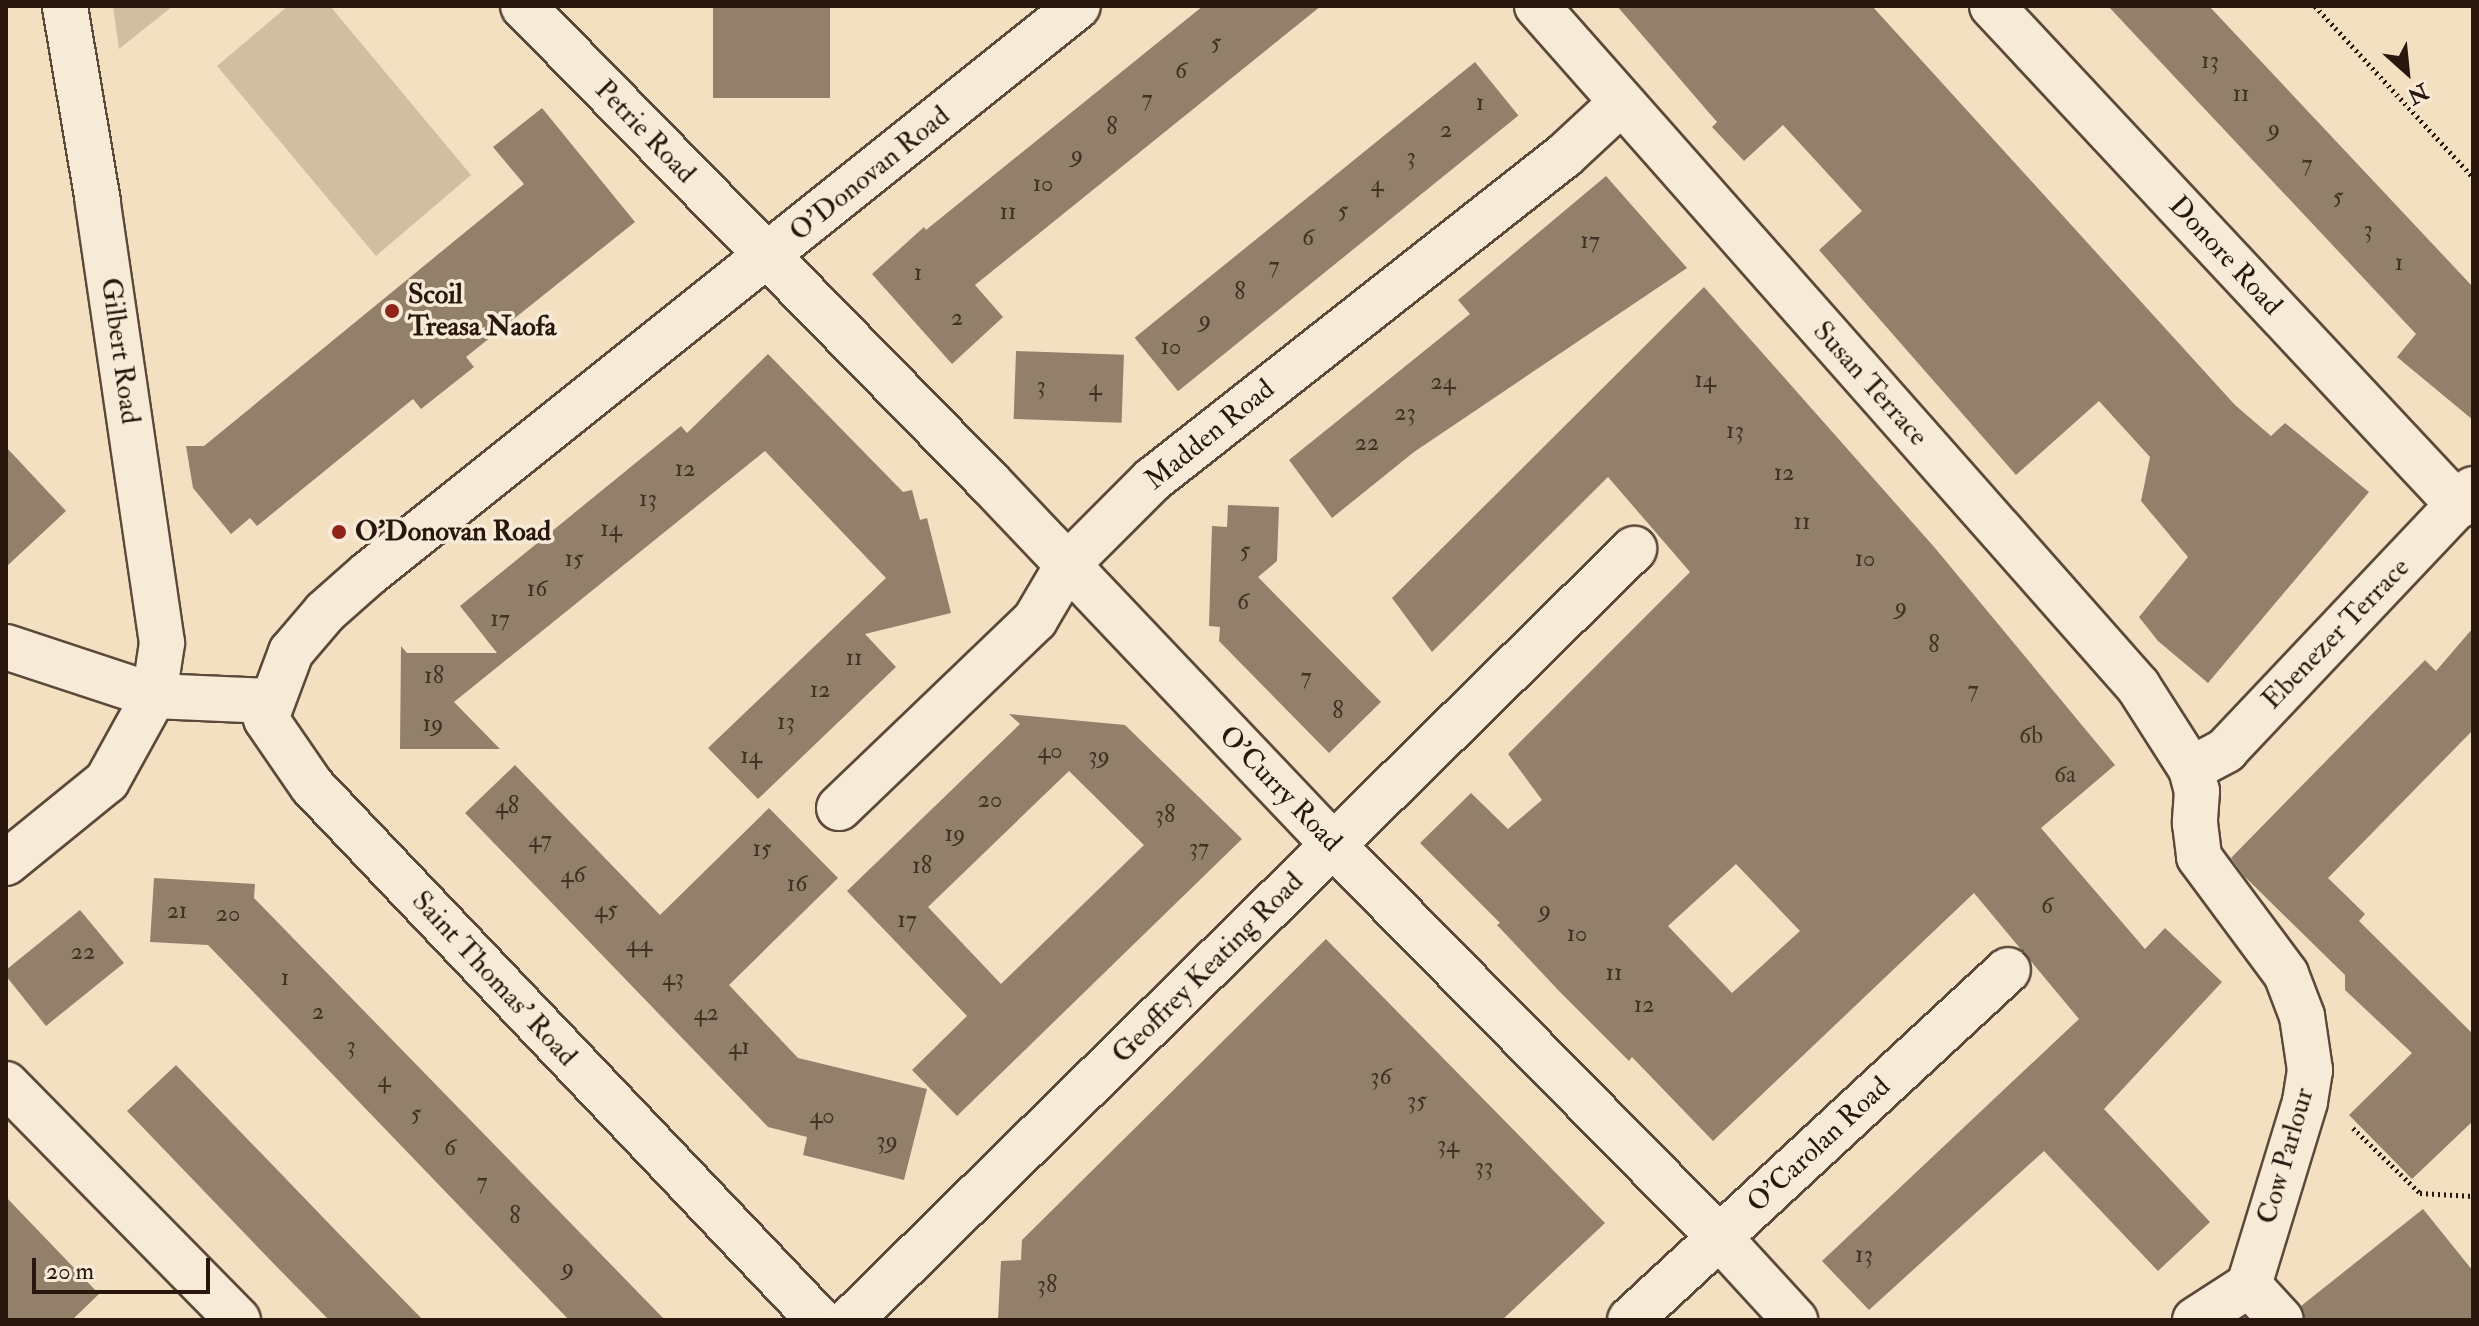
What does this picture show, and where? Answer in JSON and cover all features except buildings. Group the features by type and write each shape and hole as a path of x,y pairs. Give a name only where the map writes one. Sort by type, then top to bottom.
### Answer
{"street":[{"name":"Gilbert Road","path":"65,6 98,202 162,643 154,696"},
{"name":"Petrie Road","path":"523,6 767,257"},
{"name":"O'Donovan Road","path":"269,701 291,652 325,612 380,564 1078,6"},
{"name":"Susan Terrace","path":"1537,6 2138,686 2191,769"},
{"name":"Donore Road","path":"1992,6 2466,498"},
{"name":"Madden Road","path":"839,808 1035,620 1068,564 1152,480 1565,155 1621,103"},
{"name":"O'Curry Road","path":"767,257 1068,564 1333,845 1719,1237 1795,1320"},
{"name":"Ebenezer Terrace","path":"2191,769 2226,750 2466,498"},
{"name":"Geoffrey Keating Road","path":"850,1320 1634,549"},
{"path":"6,647 154,696 269,701"},
{"path":"6,863 107,781 154,696"},
{"name":"Saint Thomas' Road","path":"269,701 266,719 312,786 819,1320"},
{"name":"Cow Parlour","path":"2191,769 2197,791 2195,823 2199,857 2286,974 2302,1016 2310,1070 2305,1102 2249,1285"},
{"name":"O'Carolan Road","path":"1630,1320 2008,970"},
{"path":"6,1084 238,1320"},
{"path":"2195,1320 2249,1285 2281,1320"}],"path":[{"path":"2315,6 2473,177"},
{"path":"2305,1102 2335,1109 2420,1193 2473,1196"}],"shaded area":[{"path":"113,6 173,6 119,49"},
{"path":"288,6 330,6 471,175 376,256 217,66"}],"place":[{"name":"Scoil Treasa Naofa","path":"392,311"},
{"name":"O'Donovan Road","path":"339,532"}]}
